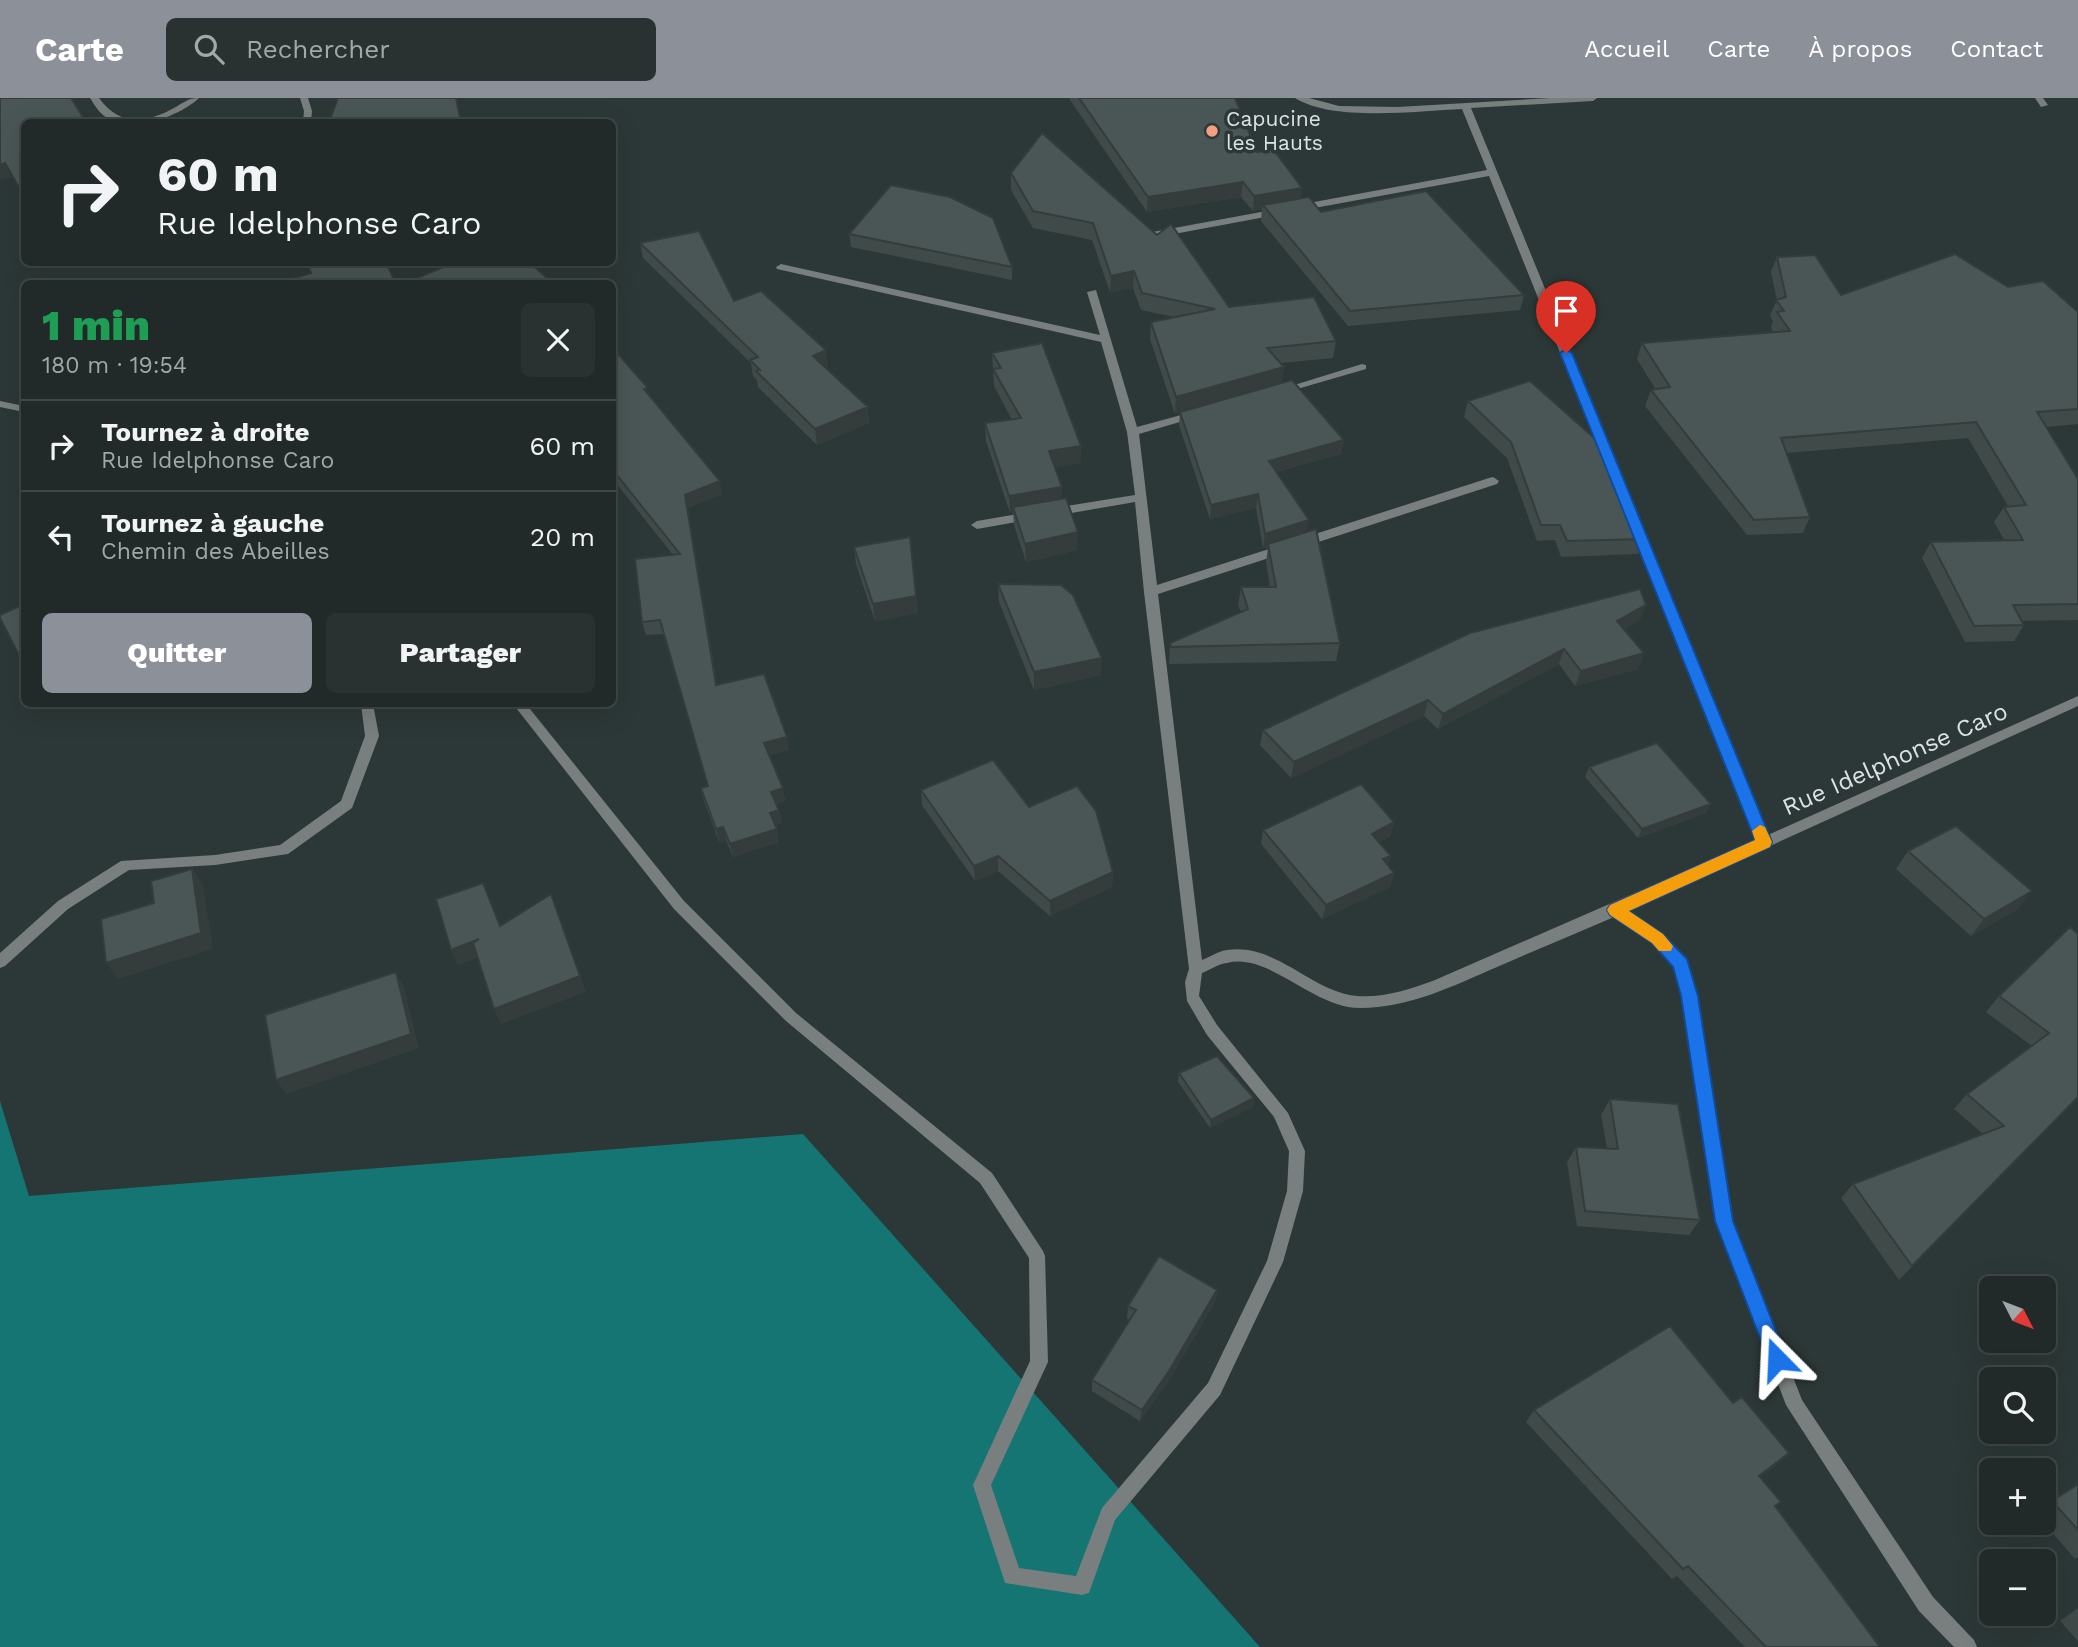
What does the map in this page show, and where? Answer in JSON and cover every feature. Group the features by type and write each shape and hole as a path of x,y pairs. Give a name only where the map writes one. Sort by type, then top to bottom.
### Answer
{"street":[{"path":"94,98 107,114 120,119"},
{"path":"159,119 181,109 195,98"},
{"path":"304,98 307,119"},
{"path":"1299,98 1339,109 1398,110 1593,98"},
{"path":"1390,98 1398,110"},
{"path":"1466,107 1613,469"},
{"path":"1147,236 1493,172"},
{"path":"781,267 1106,340"},
{"path":"521,707 679,905 791,1017 986,1178 1037,1256 1039,1362 982,1485 1012,1576 1082,1586 1108,1514 1214,1389 1275,1262 1295,1191 1297,1151 1280,1113 1212,1030 1192,997 1192,982 1196,969 1138,498 1133,432 1092,292"},
{"path":"1273,393 1362,367"},
{"path":"0,404 21,408"},
{"path":"1133,432 1209,411"},
{"path":"1150,592 1493,481"},
{"path":"977,525 1138,498"},
{"path":"1634,520 1764,842"},
{"name":"Rue Idelphonse Caro","path":"1196,969 1227,956 1248,957 1269,962 1320,992 1357,1002 1398,999 1440,985 1615,910 2078,701"},
{"path":"0,962 63,905 126,865 215,860 283,850 346,804 372,736 367,707"},
{"path":"1615,910 1658,939 1681,964 1689,996 1724,1221 1795,1405 1926,1604 1967,1647"}],"shaded area":[{"path":"0,1101 29,1196 803,1134 1260,1647 0,1647"}],"building":[{"path":"0,98 71,98 84,119 21,119 21,191 5,163 0,165"},
{"path":"338,98 456,98 460,119 330,119"},
{"path":"1079,98 1235,98 1257,152 1273,149 1302,188 1254,196 1243,182 1148,197"},
{"path":"1042,133 1157,235 1171,224 1229,307 1314,297 1336,341 1267,348 1284,367 1176,397 1151,322 1215,309 1142,293 1134,271 1111,276 1093,223 1033,211 1011,173"},
{"path":"891,185 950,197 993,218 1012,267 849,234"},
{"path":"1426,191 1524,295 1350,311 1263,205 1309,197 1321,212"},
{"path":"699,231 734,301 761,291 826,350 813,356 868,407 815,429 756,371 760,370 750,360 758,357 640,243"},
{"path":"1955,254 2008,287 2043,281 2078,312 2078,409 2037,412 2078,479 2078,604 2013,605 2024,625 1974,626 1931,542 2023,540 2004,507 2026,505 1976,422 1781,438 1810,517 1754,520 1651,390 1670,387 1642,343 1790,331 1777,312 1784,311 1776,300 1786,297 1777,257 1815,255 1841,295"},
{"path":"308,266 388,266 394,280 287,280 311,273"},
{"path":"446,266 534,266 549,280 412,280"},
{"path":"1042,343 1081,446 1049,451 1062,487 1009,496 985,423 1021,418 993,369 1001,368 992,353"},
{"path":"616,352 648,388 644,389 720,481 685,495 716,685 764,674 787,737 764,743 783,788 771,792 779,810 770,813 777,829 730,844 723,827 716,829 701,788 708,786 660,620 642,622 635,559 680,554 616,474"},
{"path":"1292,380 1344,440 1269,461 1309,520 1265,534 1258,494 1211,505 1180,412"},
{"path":"1530,381 1609,451 1644,539 1567,541 1560,525 1541,525 1511,442 1468,401"},
{"path":"1066,498 1078,532 1025,544 1013,507"},
{"path":"1316,529 1340,643 1171,647 1170,643 1248,609 1241,587 1276,587 1268,544"},
{"path":"910,537 916,596 873,604 854,547"},
{"path":"998,584 1061,585 1073,595 1102,658 1034,672"},
{"path":"1640,589 1646,605 1617,621 1644,653 1581,671 1564,649 1443,714 1428,700 1294,762 1263,730 1470,633"},
{"path":"21,605 21,659 0,618 0,615"},
{"path":"1657,743 1711,804 1642,829 1589,767"},
{"path":"993,760 1029,807 1077,786 1096,811 1113,872 1050,901 998,856 974,866 921,790"},
{"path":"1361,784 1394,822 1372,834 1391,856 1383,859 1394,873 1326,905 1263,830"},
{"path":"1956,826 2032,891 1984,919 1908,851"},
{"path":"192,869 201,933 106,963 101,919 154,903 151,881"},
{"path":"483,883 500,926 551,894 580,976 494,1009 473,943 479,939 451,950 436,899"},
{"path":"2070,927 2078,934 2078,1097 1912,1266 1853,1184 2004,1126 1967,1094 2049,1033 1999,996"},
{"path":"396,972 411,1034 276,1080 265,1015"},
{"path":"1217,1056 1254,1098 1211,1120 1179,1073"},
{"path":"1610,1099 1678,1104 1700,1220 1585,1211 1576,1147 1618,1149"},
{"path":"1159,1256 1217,1290 1169,1371 1142,1410 1092,1380 1136,1310 1128,1306"},
{"path":"1670,1326 1733,1403 1742,1397 1789,1453 1759,1476 1781,1502 1775,1506 1880,1647 1766,1647 1688,1566 1683,1569 1534,1410"},
{"path":"2078,1484 2078,1530 2056,1505 2056,1498"}],"slow traffic":[{"path":"1665,946 1615,910 1764,842 1760,831"}],"place":[{"name":"Capucine les Hauts","path":"1212,131"}],"route":[{"path":"1566,353 1764,842 1615,910 1658,939 1681,964 1689,996 1724,1221 1777,1359"}]}
